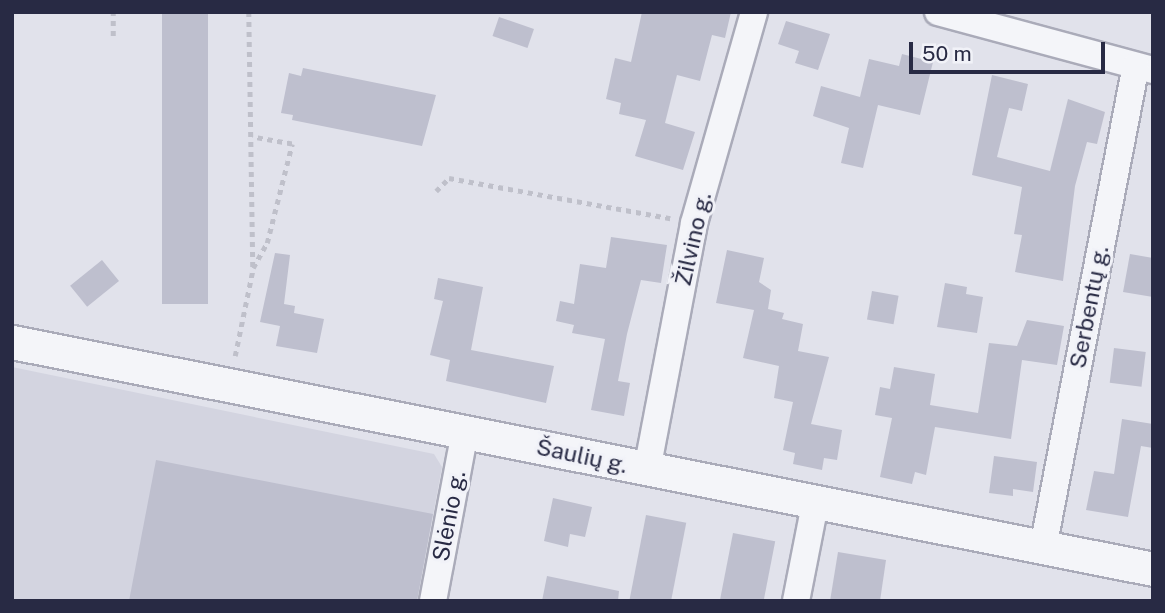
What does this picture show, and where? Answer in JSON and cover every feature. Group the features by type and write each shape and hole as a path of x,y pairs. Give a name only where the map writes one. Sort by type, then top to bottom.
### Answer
{"street":[{"name":"Žilvino g.","path":"647,470 695,223 754,12"},
{"path":"938,12 1144,68"},
{"name":"Serbentų g.","path":"1043,548 1144,68"},
{"name":"Šaulių g.","path":"12,342 465,431 815,504 1153,569"},
{"name":"Slėnio g.","path":"433,601 465,431"},
{"path":"796,601 815,504"}],"path":[{"path":"113,12 113,36"},
{"path":"229,384 253,268 249,12"},
{"path":"253,137 292,144 267,243 253,268"},
{"path":"436,191 449,178 695,223"}],"shaded area":[{"path":"12,367 434,454 442,467 417,601 12,601"}],"building":[{"path":"162,12 208,12 208,304 162,304"},
{"path":"642,12 731,12 725,38 712,35 700,81 677,75 665,123 695,132 683,170 635,156 646,120 619,114 621,103 606,99 615,58 631,62"},
{"path":"499,17 534,29 527,48 492,36"},
{"path":"786,21 830,34 818,70 795,63 799,51 778,44"},
{"path":"902,54 933,62 920,115 878,105 863,168 841,163 849,128 813,116 821,86 860,97 869,59 899,66"},
{"path":"303,68 436,95 422,146 292,120 293,115 281,113 289,73 301,76"},
{"path":"992,75 1028,84 1022,111 1009,108 997,157 1050,171 1068,99 1105,112 1097,144 1087,142 1075,186 1063,281 1015,272 1022,235 1014,234 1022,187 972,175"},
{"path":"611,237 667,245 661,283 641,280 627,334 618,381 630,383 624,416 591,410 605,339 572,333 574,325 556,321 560,301 574,304 580,264 606,268"},
{"path":"727,250 764,258 759,282 771,290 768,309 784,313 782,319 803,324 798,351 829,357 811,424 842,430 837,460 824,458 822,470 793,464 795,453 783,450 793,402 774,398 779,366 743,358 754,310 716,303"},
{"path":"275,253 290,255 284,304 295,306 294,313 324,319 317,353 276,346 280,326 260,322"},
{"path":"1130,254 1153,258 1153,297 1123,292"},
{"path":"102,260 119,281 87,307 70,286"},
{"path":"438,278 483,287 471,350 554,366 546,403 446,381 450,360 430,355 443,301 434,299"},
{"path":"945,283 967,287 966,294 983,297 977,333 937,327"},
{"path":"872,291 899,296 894,324 867,320"},
{"path":"1027,320 1064,326 1057,365 1022,360 1011,439 935,427 926,475 915,472 912,484 880,477 892,418 875,415 880,387 890,389 894,367 935,374 930,405 978,413 989,343 1017,346"},
{"path":"1114,348 1146,352 1141,387 1110,383"},
{"path":"1122,419 1153,424 1153,448 1141,446 1128,517 1086,510 1094,471 1114,474"},
{"path":"994,456 1037,462 1033,492 1013,489 1013,496 989,493"},
{"path":"156,460 433,514 417,601 129,601"},
{"path":"553,498 592,507 585,537 570,534 568,547 544,541"},
{"path":"646,515 686,523 671,601 629,601"},
{"path":"733,533 775,541 764,601 720,601"},
{"path":"838,552 886,560 880,601 830,601"},
{"path":"547,576 619,591 618,601 542,601"}]}
